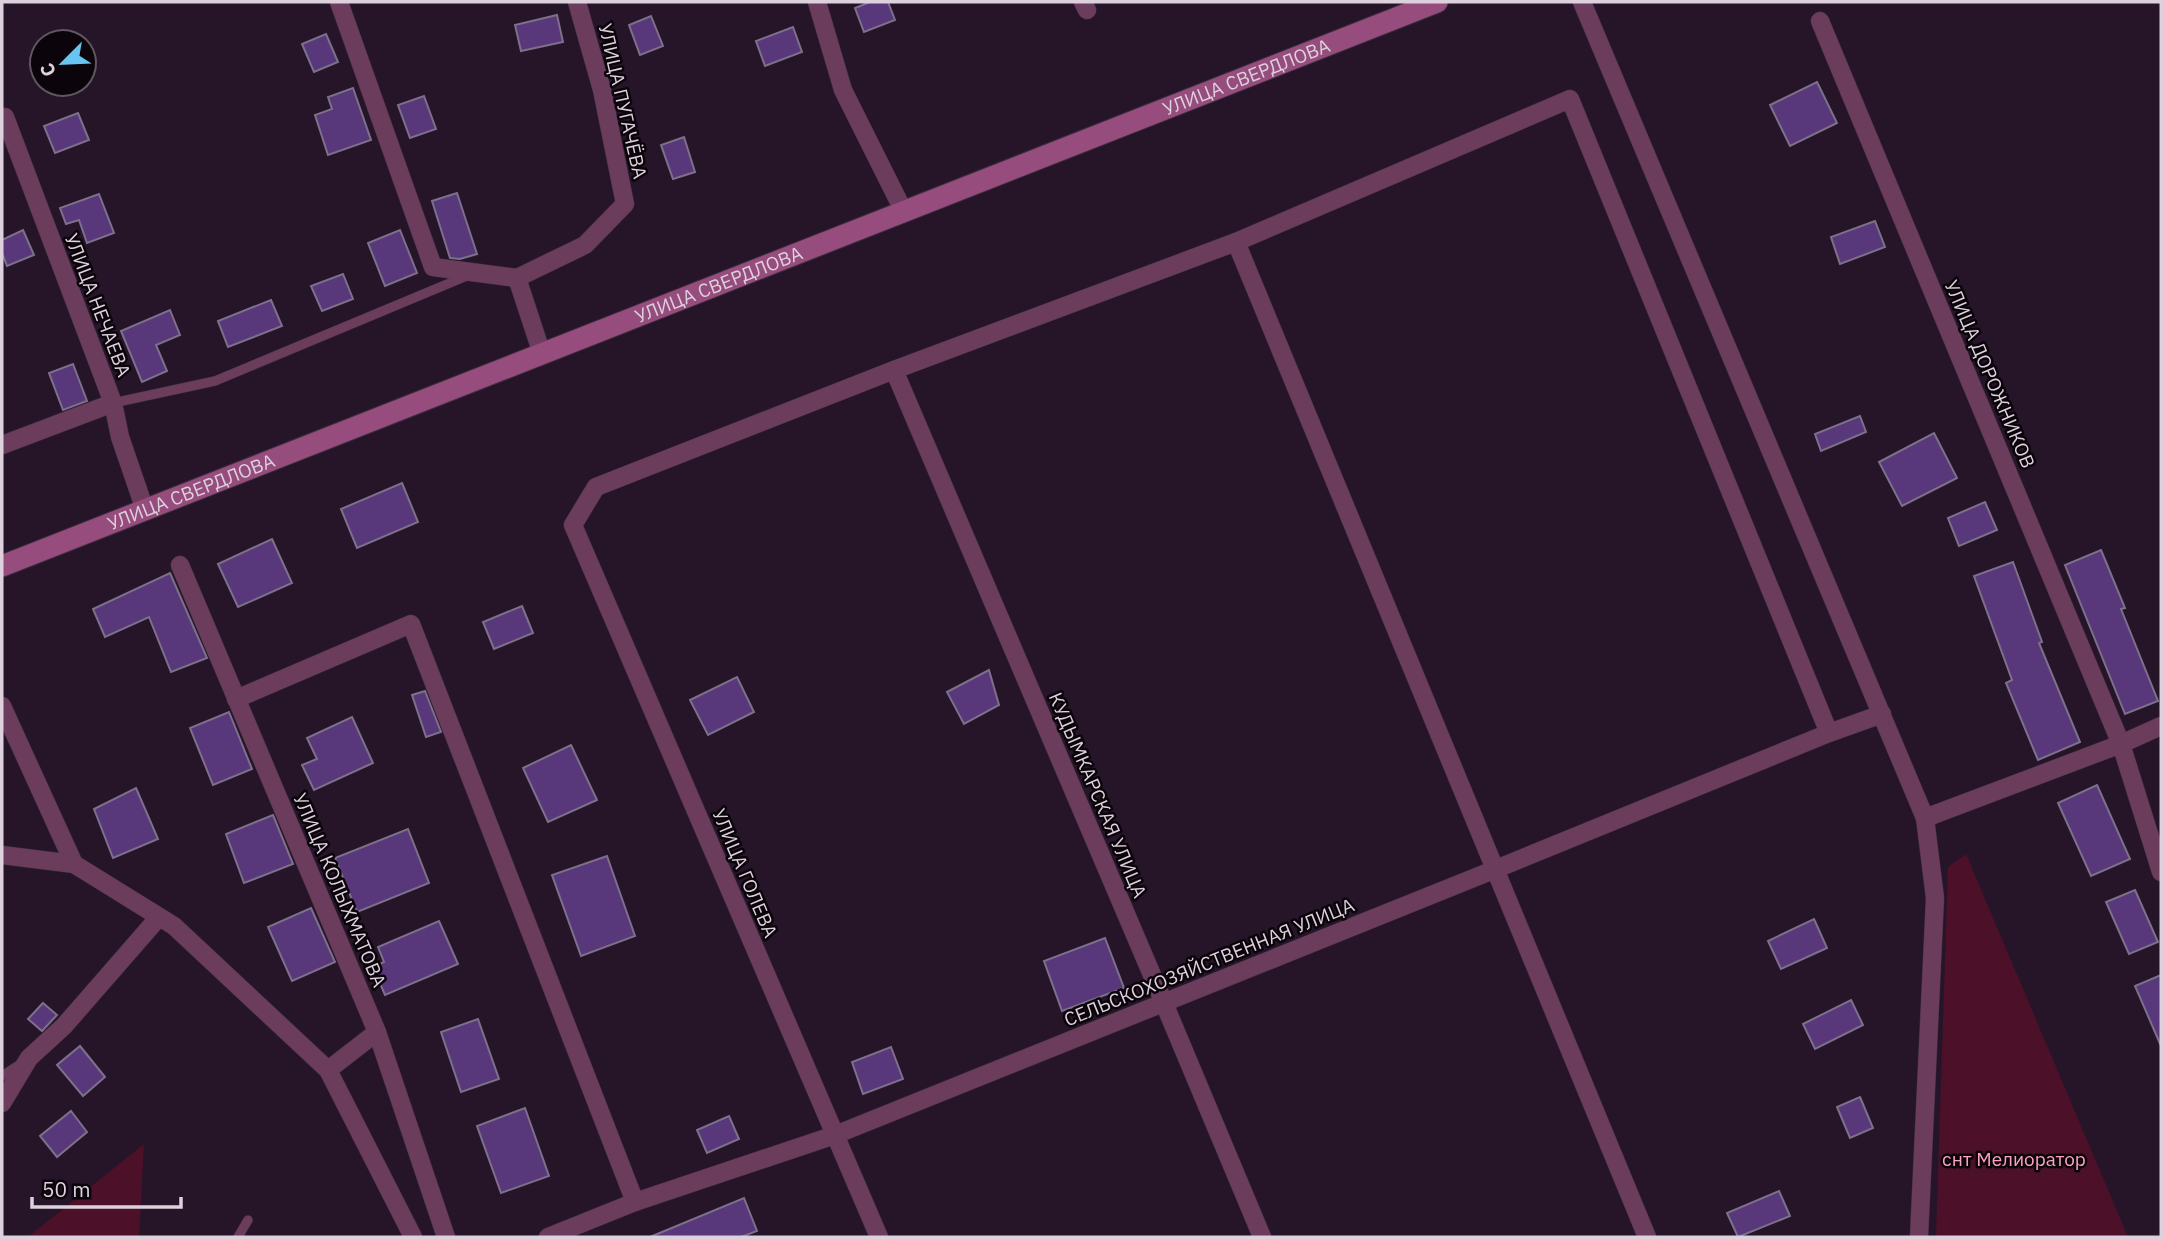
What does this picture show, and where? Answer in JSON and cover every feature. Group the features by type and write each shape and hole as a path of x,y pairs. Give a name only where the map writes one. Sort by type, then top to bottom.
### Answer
{"main road":[{"name":"УЛИЦА СВЕРДЛОВА","path":"2,566 1437,2"}],"street":[{"path":"339,2 433,267 517,278 542,354"},
{"name":"УЛИЦА ПУГАЧЁВА","path":"517,278 585,246 625,204 602,90 577,2"},
{"path":"817,2 843,90 904,212"},
{"path":"1582,2 1925,818 1935,898 1919,1237"},
{"name":"УЛИЦА ДОРОЖНИКОВ","path":"1820,21 2122,744 2161,872"},
{"path":"894,370 1236,242 1570,99 1829,733"},
{"name":"УЛИЦА НЕЧАЕВА","path":"5,117 113,403 120,437 145,510"},
{"path":"1236,242 1647,1237"},
{"name":"УЛИЦА ГОЛЕВА","path":"878,1237 573,525 596,487 894,370"},
{"name":"КУДЫМКАРСКАЯ УЛИЦА","path":"894,370 1262,1237"},
{"path":"2,445 113,403"},
{"name":"УЛИЦА КОЛЫХМАТОВА","path":"180,565 377,1032 446,1237"},
{"path":"236,699 411,624 635,1202"},
{"path":"2,706 74,864"},
{"name":"СЕЛЬСКОХОЗЯЙСТВЕННАЯ УЛИЦА","path":"548,1237 635,1202 835,1135 1829,733 1882,714"},
{"path":"1925,818 2122,744 2161,726"},
{"path":"2,855 74,864 174,926 328,1070 413,1237"},
{"path":"2,1103 29,1058 64,1026 159,917"},
{"path":"328,1070 377,1032"}],"lane":[{"path":"113,403 215,381 474,272"},
{"path":"2,1076 29,1058"},
{"path":"238,1237 248,1220"}],"green space":[{"name":"снт Мелиоратор","path":"1966,854 2128,1237 1936,1237 1948,867"},
{"path":"144,1144 139,1237 28,1237"}],"building":[{"path":"870,2 888,2 895,20 864,32 855,8"},
{"path":"557,15 563,42 521,51 515,25"},
{"path":"651,16 663,46 640,55 629,25"},
{"path":"793,27 802,52 765,66 756,41"},
{"path":"326,34 338,62 314,72 302,44"},
{"path":"1817,82 1837,123 1790,146 1770,105"},
{"path":"353,88 371,140 328,155 315,115 332,109 328,97"},
{"path":"424,96 436,129 410,138 398,105"},
{"path":"78,113 89,140 55,153 44,126"},
{"path":"684,137 695,172 673,179 661,145"},
{"path":"457,193 477,254 460,259 450,258 432,201"},
{"path":"99,194 114,233 87,243 79,220 66,224 60,208"},
{"path":"1875,221 1885,247 1840,264 1831,237"},
{"path":"23,230 34,255 7,266 2,253 2,240"},
{"path":"400,230 417,273 385,286 368,243"},
{"path":"343,274 353,299 322,311 311,286"},
{"path":"271,300 282,326 228,347 218,321"},
{"path":"170,310 180,335 156,345 167,371 142,382 121,331"},
{"path":"73,364 87,401 63,410 49,373"},
{"path":"1860,416 1866,432 1821,451 1815,434"},
{"path":"1934,433 1957,478 1902,506 1879,462"},
{"path":"402,483 418,522 357,548 341,509"},
{"path":"1985,502 1997,530 1959,546 1948,518"},
{"path":"272,539 292,583 238,607 218,564"},
{"path":"2101,550 2125,608 2121,609 2158,701 2125,714 2065,565"},
{"path":"2013,562 2042,642 2039,643 2080,742 2038,760 2006,683 2012,680 1974,576"},
{"path":"170,573 207,658 171,672 149,617 105,637 93,609"},
{"path":"522,606 533,633 494,649 483,622"},
{"path":"989,670 999,705 964,724 947,692"},
{"path":"737,677 754,712 708,735 690,700"},
{"path":"425,691 441,732 426,737 412,695"},
{"path":"229,712 252,769 213,785 190,728"},
{"path":"352,717 373,763 314,790 302,765 317,759 307,738"},
{"path":"571,745 597,800 548,822 523,768"},
{"path":"2097,785 2130,859 2091,876 2058,803"},
{"path":"136,788 158,839 113,858 94,809"},
{"path":"273,815 293,864 244,883 226,834"},
{"path":"408,829 429,883 357,912 335,858"},
{"path":"607,856 635,936 581,956 552,875"},
{"path":"2135,890 2158,942 2129,954 2106,902"},
{"path":"311,908 335,962 292,981 268,927"},
{"path":"1814,919 1827,948 1781,969 1768,941"},
{"path":"439,921 458,964 385,995 373,967 384,962 378,947"},
{"path":"1105,938 1124,988 1062,1011 1044,961"},
{"path":"2161,975 2161,1046 2135,986"},
{"path":"1851,1000 1863,1025 1815,1049 1803,1024"},
{"path":"43,1003 57,1015 42,1031 28,1019"},
{"path":"478,1019 499,1079 461,1092 441,1032"},
{"path":"80,1046 105,1077 83,1096 57,1065"},
{"path":"891,1047 903,1079 863,1094 852,1062"},
{"path":"1860,1097 1873,1128 1850,1138 1837,1107"},
{"path":"525,1108 549,1176 501,1193 477,1126"},
{"path":"71,1111 87,1132 57,1157 40,1136"},
{"path":"729,1116 739,1139 707,1153 697,1130"},
{"path":"1779,1191 1790,1216 1738,1237 1727,1213"},
{"path":"744,1198 757,1231 741,1237 650,1237"}]}
